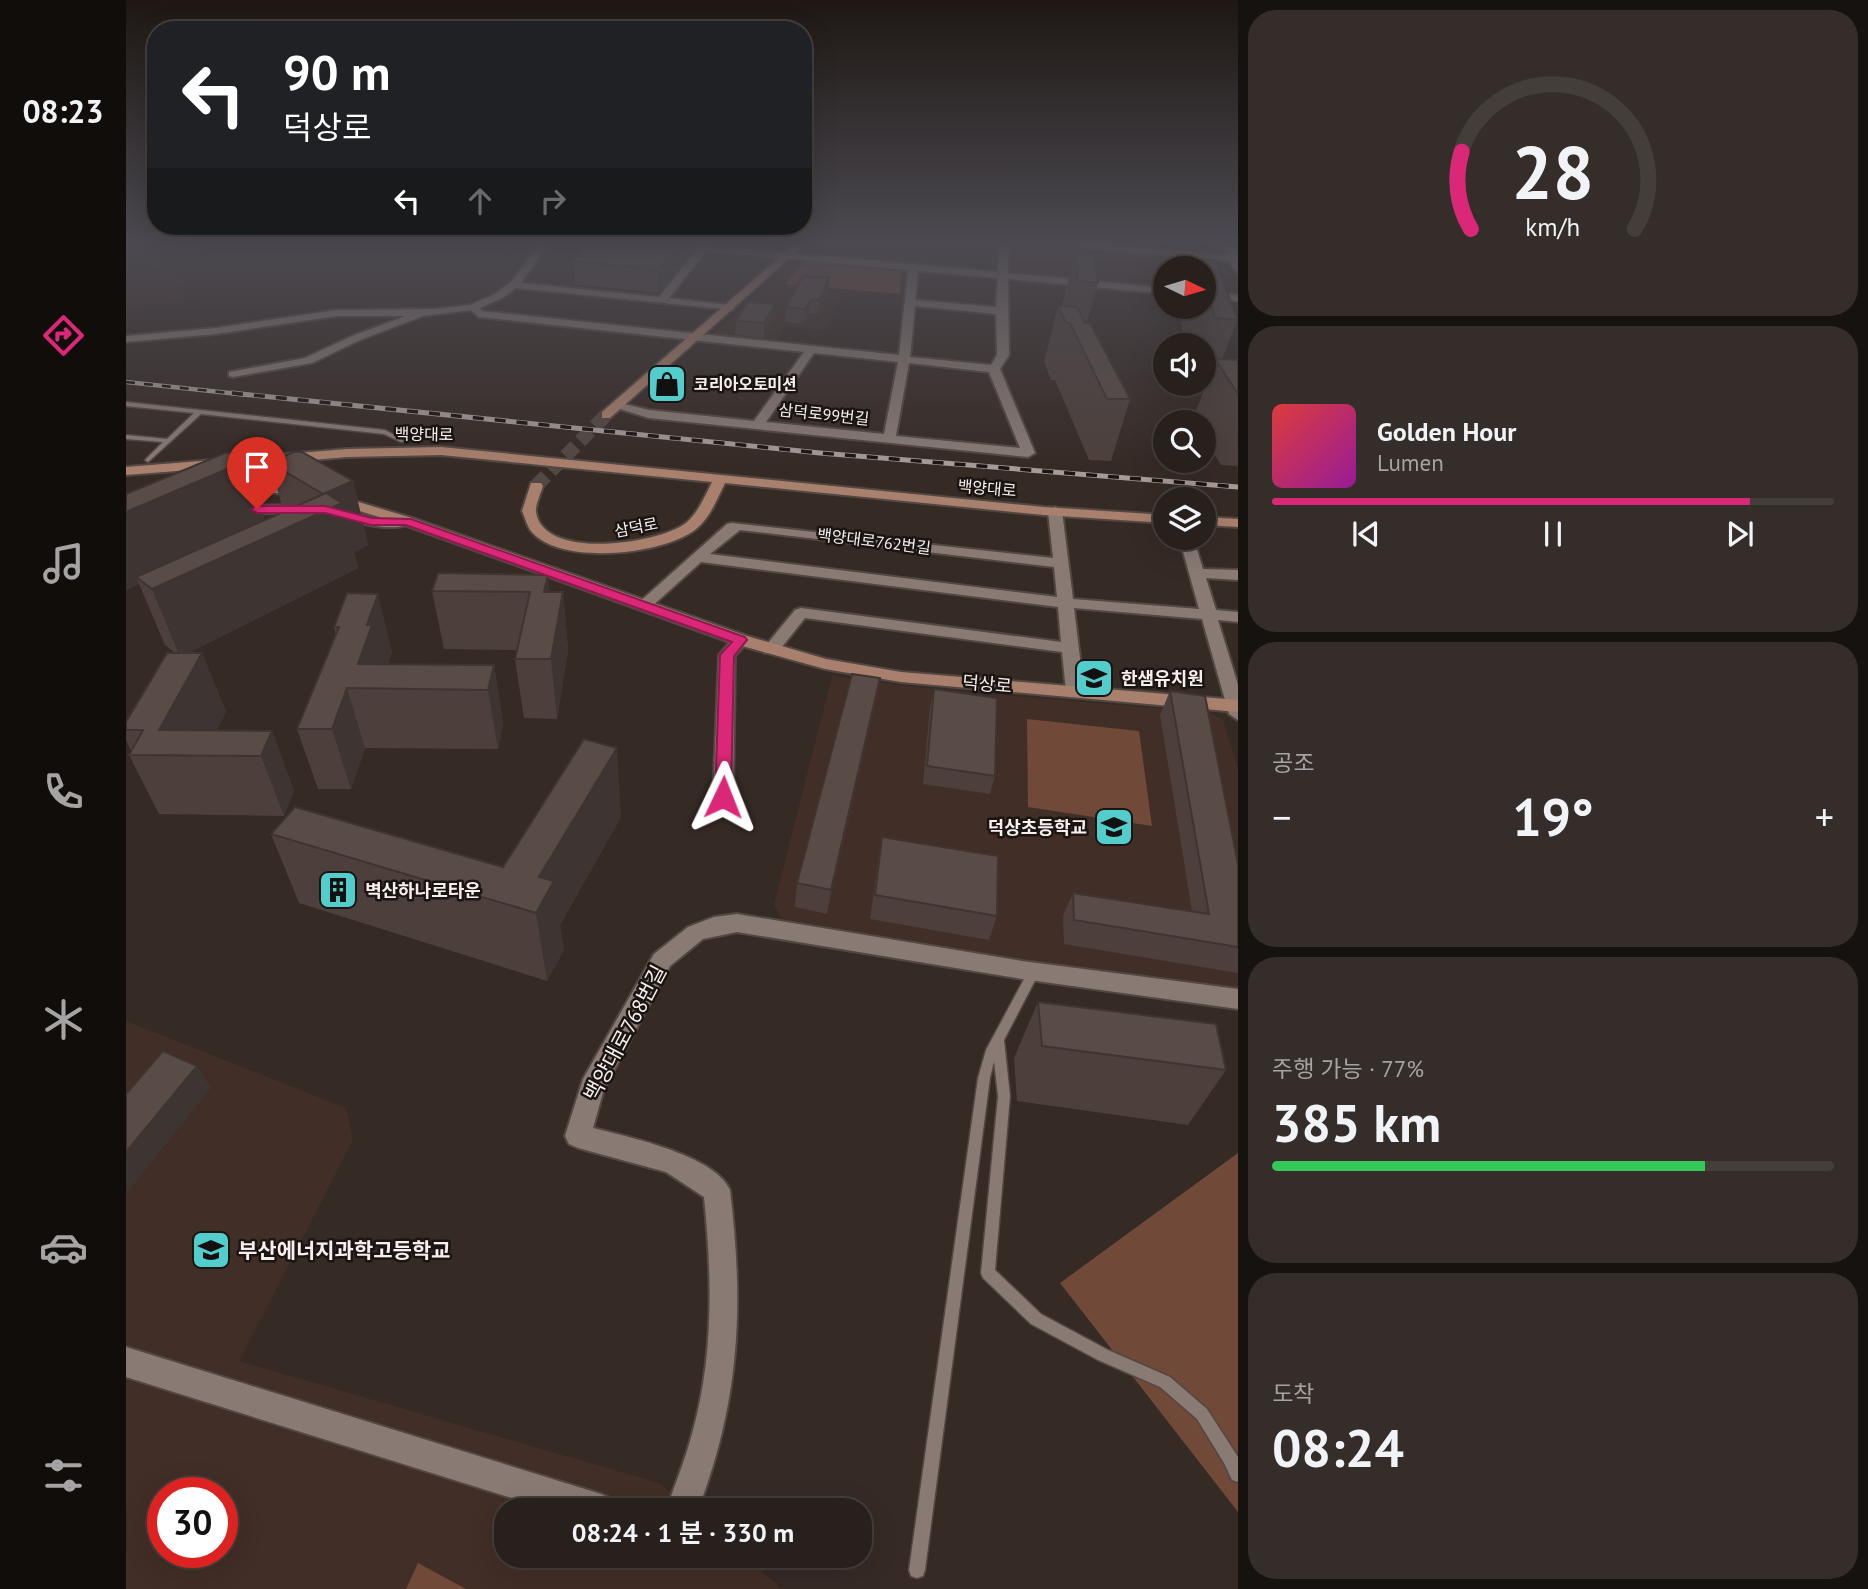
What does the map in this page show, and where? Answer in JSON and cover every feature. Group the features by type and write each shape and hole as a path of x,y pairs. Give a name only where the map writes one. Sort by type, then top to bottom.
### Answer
{"main road":[{"path":"611,410 716,319"},
{"name":"백양대로","path":"126,461 351,443 403,442 604,456 677,464 721,477"},
{"name":"백양대로","path":"126,474 358,452 441,451 1055,512 1153,518"},
{"name":"덕상로","path":"247,463 235,484 342,500 741,640 825,664 879,674 1075,691 1237,709"},
{"path":"126,474 186,480"},
{"name":"삼덕로","path":"537,486 528,501 527,513 530,522 541,533 576,547 617,550 661,541 689,528 700,517 721,477"},
{"path":"1216,522 1238,523"}],"street":[{"path":"126,339 216,331 278,319"},
{"path":"233,374 308,361 356,338 408,319"},
{"path":"525,319 995,369 1003,355 1001,319"},
{"path":"889,439 904,360 908,319"},
{"path":"758,425 810,351"},
{"name":"삼덕로99번길","path":"611,410 1028,453 995,369"},
{"name":"덕상로","path":"225,512 325,509 371,522 407,521"},
{"path":"1055,512 1075,691"},
{"name":"백양대로762번길","path":"644,605 732,527 740,526 1061,563"},
{"path":"1190,550 1208,615 1230,659 1237,709"},
{"path":"698,557 1065,603 1238,617"},
{"path":"1196,573 1238,575"},
{"path":"771,649 801,613 1070,648"},
{"path":"723,797 727,655 741,640"},
{"name":"백양대로768번길","path":"687,1498 711,1429 722,1365 726,1315 718,1190 671,1161 578,1136 592,1087 662,960 679,943 702,928 715,924 737,923 1034,971 1238,999"},
{"path":"126,1362 562,1498"}],"lane":[{"name":"백양대로","path":"126,404 385,432 403,442"},
{"path":"148,460 199,412"},
{"path":"126,437 168,440"},
{"path":"918,1570 984,1078 990,1054 1034,971"},
{"path":"998,1040 1003,1096 988,1273 1036,1319 1103,1355 1165,1382 1202,1414 1238,1474"}],"shaded area":[{"path":"729,319 831,319 825,330 785,327 775,344 710,337"},
{"path":"832,676 923,688 1211,713 1223,720 1238,769 1238,991 785,926 774,904"},
{"path":"1027,719 1139,731 1152,826 1028,807"},
{"name":"부산에너지과학고등학교","path":"126,1021 346,1108 353,1140 239,1361 659,1483 676,1498 494,1498 494,1568 757,1568 782,1589 126,1589"},
{"path":"1238,1153 1238,1512 1060,1283"},
{"path":"418,1563 466,1589 406,1589"}],"building":[{"path":"737,319 766,319 764,323 736,321"},
{"path":"1064,319 1083,319 1085,323 1090,323 1130,399 1107,399 1070,323 1066,323"},
{"path":"1216,359 1238,360 1238,394 1216,361"},
{"path":"294,452 302,452 353,481 323,494 269,462"},
{"path":"225,453 231,453 246,461 126,512 126,494"},
{"path":"326,493 342,503 152,589 136,577"},
{"path":"438,573 548,575 544,592 563,592 551,659 515,659 530,592 432,591"},
{"path":"347,593 378,594 367,625 372,625 358,664 494,665 488,690 347,688 332,729 297,729 339,627 334,627"},
{"path":"167,653 202,653 159,730 272,731 261,756 129,755 143,730 126,730 126,722"},
{"path":"852,674 880,678 831,890 797,883"},
{"path":"934,689 997,698 995,776 927,766"},
{"path":"1170,691 1205,696 1238,864 1238,947 1074,920 1073,893 1209,914"},
{"path":"584,739 617,748 539,877 554,881 536,913 271,834 295,807 503,867"},
{"path":"882,837 998,856 997,916 875,895"},
{"path":"1038,1002 1216,1024 1226,1070 1042,1046"},
{"path":"163,1051 197,1066 126,1152 126,1094"}],"tunnel":[{"path":"536,486 606,415"}],"railway":[{"path":"126,382 248,395"},
{"path":"232,393 820,453 1238,487"}],"place":[{"name":"코리아오토미션","path":"667,384"},
{"name":"한샘유치원","path":"1094,678"},
{"name":"덕상초등학교","path":"1114,827"},
{"name":"벽산하나로타운","path":"338,890"},
{"name":"부산에너지과학고등학교","path":"211,1250"}],"route":[{"path":"257,509 325,509 371,522 407,521 741,640 727,655 723,797"}]}
